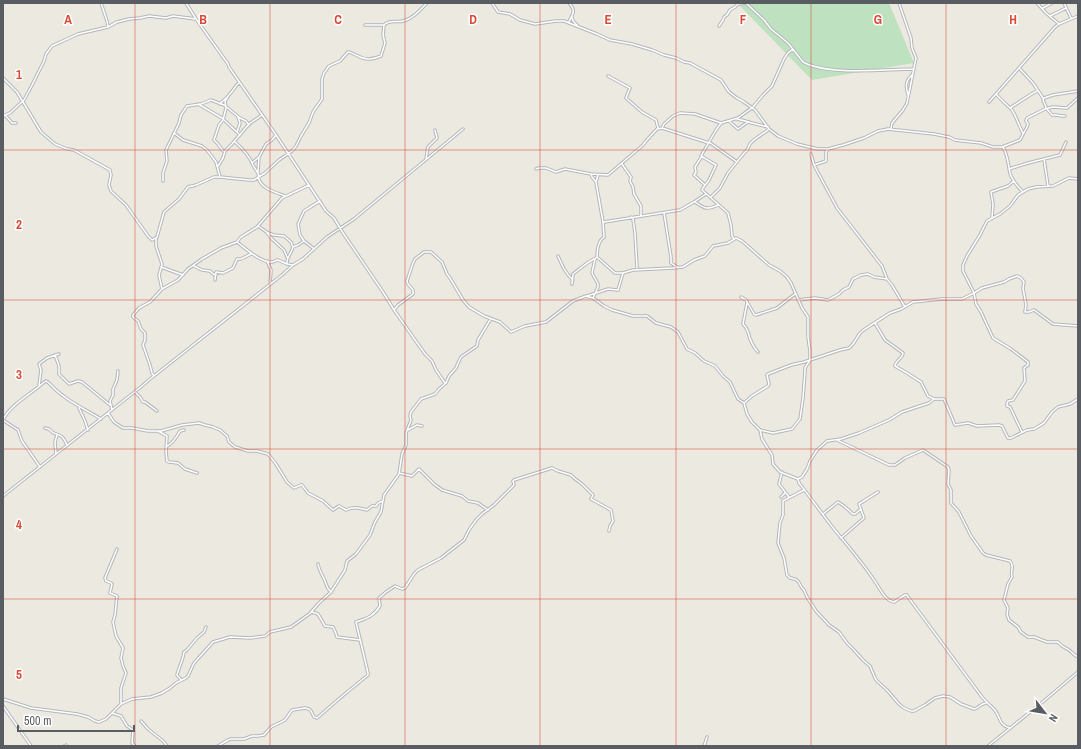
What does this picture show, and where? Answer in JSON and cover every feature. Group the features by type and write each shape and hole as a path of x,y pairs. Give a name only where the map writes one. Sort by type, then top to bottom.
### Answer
{"street":[{"path":"101,3 108,27"},
{"path":"186,3 327,212 334,219 394,310 425,354 432,361 445,383"},
{"path":"365,25 384,25 390,21 403,21 416,14 427,3"},
{"path":"492,3 498,12 510,14 520,20 535,24 556,21 569,23 610,40 632,44 690,63 720,79 731,94 752,107 769,128 778,136 786,140 814,148 828,149 864,138 883,130 891,129 934,134 955,140 981,143 993,147 1002,147 1019,140 1028,125 1026,121 1027,118 1053,107 1067,108 1078,98"},
{"path":"569,3 574,10 574,13 569,23"},
{"path":"719,26 730,10 738,4 746,3 764,20 770,29 788,43 805,63 822,69 914,69"},
{"path":"891,129 893,122 907,104 916,56 912,48 912,38 899,3"},
{"path":"1037,3 1059,24"},
{"path":"1042,9 1052,3"},
{"path":"1064,3 1071,18"},
{"path":"1050,16 1066,8"},
{"path":"16,123 12,123 4,116 10,113 22,102 32,87 46,54 51,47 78,34 108,27 121,21 149,16 162,18 174,16 196,18"},
{"path":"989,102 1055,27 1071,18 1078,16"},
{"path":"572,17 573,21 578,26"},
{"path":"162,289 159,276 162,264 156,246 156,238 164,212 179,199 187,188 212,178 220,177 254,180 265,173 278,160 292,151 309,124 313,112 322,99 322,79 326,70 329,66 340,61 349,52 360,58 373,59 381,56 385,43 383,35 384,25"},
{"path":"662,128 664,124 673,116 680,113 700,116 721,123 737,119 752,107 772,86 784,59 793,49"},
{"path":"1019,69 1044,98 1043,101 1046,109 1052,115 1065,116"},
{"path":"909,97 906,84 907,80 913,74"},
{"path":"608,76 630,88 626,98 642,112 656,120 658,128"},
{"path":"3,78 16,92 41,132 55,143 68,150 73,150 110,170 111,175 109,185 111,191 126,205 148,236 152,240 156,238"},
{"path":"220,104 240,82"},
{"path":"1010,108 1038,91"},
{"path":"1044,98 1078,91"},
{"path":"996,94 1010,108 1023,133"},
{"path":"224,152 214,140 218,127 224,120 228,96"},
{"path":"163,181 163,173 167,161 166,150 181,115 189,105 210,100 226,107 246,121 249,125"},
{"path":"198,104 224,120 240,135"},
{"path":"237,115 240,122 237,132"},
{"path":"218,166 223,158 224,152 235,142 249,125 262,115"},
{"path":"737,119 769,128"},
{"path":"729,121 738,129 749,122"},
{"path":"705,185 694,175 696,171 695,167 721,123"},
{"path":"536,170 537,168 541,168 556,172 565,169 598,175 609,175 644,145 658,128 709,143 738,162"},
{"path":"711,198 720,188 728,173 748,150 750,143 765,133 769,128"},
{"path":"3,496 40,465 88,430 293,264 354,219 463,129"},
{"path":"426,159 428,147 437,138 435,130"},
{"path":"174,133 183,140 204,147 213,157 218,166 220,177"},
{"path":"276,135 266,144 259,157 258,180 266,188 286,196"},
{"path":"235,142 244,149 258,172"},
{"path":"1009,169 1060,154 1066,142"},
{"path":"1002,147 1006,154 1009,169 1014,181 1023,192"},
{"path":"814,165 826,161 826,152 828,149"},
{"path":"286,151 292,151"},
{"path":"811,154 814,165 837,208 882,266 905,307"},
{"path":"702,156 716,165 702,190 728,213 734,239"},
{"path":"253,163 255,159 259,157"},
{"path":"1044,159 1048,186"},
{"path":"622,164 631,177 630,181 635,197 641,206 641,216"},
{"path":"591,174 596,182"},
{"path":"593,298 598,289 598,284 592,273 597,257 598,246 604,236 596,182 598,175"},
{"path":"1022,432 1011,408 1007,406 1007,404 1008,401 1013,400 1025,381 1024,368 1028,365 1028,362 993,338 976,304 974,293 964,272 963,265 987,221 1004,211 1023,192 1036,187 1052,186 1069,178 1078,179"},
{"path":"992,219 991,192 1014,181"},
{"path":"154,376 143,345 146,340 145,333 133,315 139,308 150,302 162,289 176,282 188,269 202,259 221,248 237,242 241,237 258,226 281,199 301,190 309,184"},
{"path":"603,222 682,210 706,194"},
{"path":"314,248 304,241 299,234 298,224 304,212 320,201"},
{"path":"695,202 701,206 709,208 718,205"},
{"path":"664,213 671,263 677,267"},
{"path":"632,218 636,239 637,269"},
{"path":"258,226 274,235 284,236 293,246"},
{"path":"267,232 284,250 287,257 287,264"},
{"path":"586,296 593,298 612,310 630,316 647,316 656,322 678,332 687,349 695,352 704,361 715,366 722,376 730,382 738,399 744,403 747,414 752,422 760,430 773,433 792,430 799,422 803,400 805,370 810,362 808,317 795,294 790,280 783,273 769,265 737,238 728,243 713,246 705,256 684,266 677,267 637,269 622,273 614,273 597,257"},
{"path":"293,246 304,241"},
{"path":"237,242 251,254 260,259 272,262 278,260 287,264 293,264"},
{"path":"287,257 293,246"},
{"path":"246,256 248,250"},
{"path":"394,310 413,294 413,290 407,281 415,259 424,252 433,253 442,262 446,274 466,304 480,315 500,322 512,332 520,327 546,322 573,301 588,294 608,289 618,290 622,273"},
{"path":"215,280 216,272 223,273 233,268 237,259 241,259 251,254"},
{"path":"558,256 561,265 573,280"},
{"path":"572,284 573,274 586,263 597,257"},
{"path":"267,261 271,270 270,284"},
{"path":"194,265 202,270 210,271 216,275"},
{"path":"162,267 183,275"},
{"path":"798,300 815,298 828,300 849,287 853,279 861,275 868,274 874,277 888,279"},
{"path":"744,403 768,386 768,374 810,359 849,348 860,333 890,313 913,302 942,299 962,299 982,288 1004,282 1009,278 1019,276 1024,282 1023,288 1026,305 1025,312 1034,310 1053,324 1078,326"},
{"path":"741,296 745,299 754,314 758,314 777,308 795,294"},
{"path":"747,302 743,324 748,331 752,346 758,352"},
{"path":"3,698 31,708 77,714 88,717 97,722 106,718 121,704 132,698 151,697 162,693 187,677 194,663 213,642 230,637 250,638 264,636 270,632 291,626 311,612 331,592 345,570 347,561 356,554 370,535 381,512 384,495 399,473 402,454 406,445 406,435 411,420 411,412 421,400 435,394 447,382 461,357 477,346 478,340 491,320"},
{"path":"875,323 885,340 903,353 895,366 920,381 927,395 934,399 944,399 956,425 968,423 977,426 1001,425 1008,438 1011,438 1043,424 1058,407 1070,404 1078,399"},
{"path":"39,386 41,370 39,364 47,358 59,354"},
{"path":"55,355 59,365 59,374 66,382 69,384 78,381 82,382 110,405 112,410"},
{"path":"110,405 113,389 117,381 118,371"},
{"path":"40,465 22,441 18,430 3,420 6,414 14,406 44,382 47,382 56,391 78,407 100,419"},
{"path":"135,392 143,402 157,411"},
{"path":"798,480 807,469 812,457 827,440 837,440 863,431 889,420 902,412 929,403 934,399"},
{"path":"78,407 88,430"},
{"path":"108,413 114,422 123,428 158,431 197,423 220,430 226,435 228,442 235,447 248,451 268,454 292,487 294,488 302,485 308,493 323,501 333,510 339,506 346,510 357,507 367,510 372,506 376,506 383,500"},
{"path":"407,431 417,425 422,426"},
{"path":"45,428 61,435 67,445"},
{"path":"169,429 166,451 167,461 178,463 185,469 197,473"},
{"path":"167,446 174,438 177,437 180,431 184,430"},
{"path":"760,430 762,439 772,455 773,464 782,472 798,480 804,490 859,559 889,600 893,602 908,596 987,704 995,710 1004,726 1010,728"},
{"path":"158,431 168,434"},
{"path":"56,454 55,442 57,434"},
{"path":"837,440 889,465 895,465 905,458 923,450 948,467 950,470 948,484 951,503 959,512 977,545 986,555 1010,561 1012,563 1010,573 1012,577 1008,584 1004,600 1008,608 1007,614 1009,620 1019,627 1021,632 1028,636 1046,642 1058,642 1062,647 1078,657"},
{"path":"218,746 231,739 244,739 252,736 264,735 271,727 285,720 294,710 308,709 314,717 317,718 368,674 356,623 374,614 380,606 378,599 379,597 395,586 402,589 405,588 418,570 452,550 464,540 469,530 482,514 511,489 514,485 512,481 552,468 558,472 572,475 593,495 591,499 610,509 613,521 609,526 609,531"},
{"path":"399,473 413,475 418,469 442,490 462,496 468,501 478,503 488,510"},
{"path":"782,472 779,484 788,498"},
{"path":"804,490 782,502 783,514 780,523 778,543 784,558 787,575 798,581 816,611 829,625 839,632 847,643 870,666 875,678 904,708 911,711 925,705 935,698 942,696 950,697 971,709 976,709 982,704 987,704"},
{"path":"781,497 785,492"},
{"path":"842,538 864,518 860,504 878,492"},
{"path":"823,514 838,502 853,514 861,509"},
{"path":"117,549 105,578 106,581 111,582 112,584 110,593 117,596 113,622 116,636 122,648 121,658 126,673 121,688 121,704"},
{"path":"318,564 320,572 325,580 326,587 331,592"},
{"path":"311,612 318,614 325,626 333,627 337,638 360,640"},
{"path":"181,680 177,672 184,652 204,632 206,627"},
{"path":"988,746 1078,672"},
{"path":"3,706 31,746"},
{"path":"112,713 121,716 127,726 133,730 132,743 135,746"},
{"path":"141,721 167,746"},
{"path":"704,746 707,737"}],"green space":[{"path":"737,3 889,3 914,63 812,80"}]}
